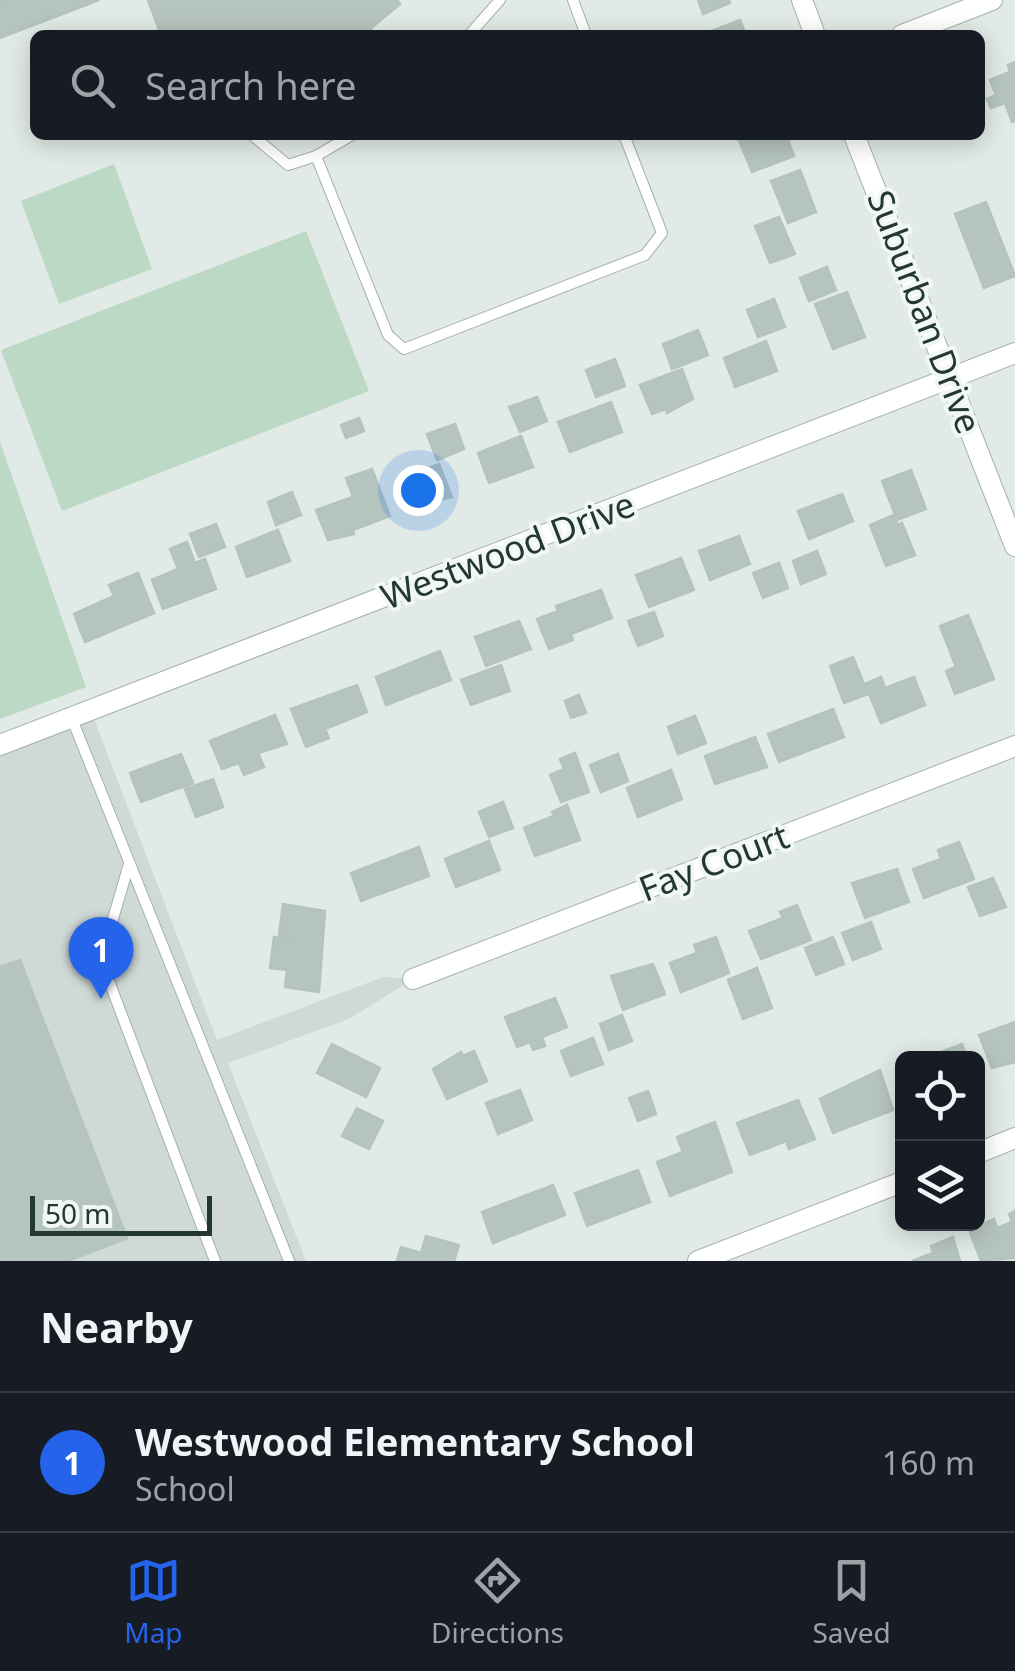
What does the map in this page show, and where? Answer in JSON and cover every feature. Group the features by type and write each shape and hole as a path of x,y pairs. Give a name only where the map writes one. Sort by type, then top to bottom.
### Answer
{"street":[{"path":"802,0 814,30"},
{"path":"915,30 992,0"},
{"name":"Suburban Drive","path":"856,140 1015,546"},
{"name":"Westwood Drive","path":"0,745 1015,353"},
{"name":"Fay Court","path":"412,979 1015,746"},
{"path":"985,1150 1015,1138"},
{"path":"698,1261 895,1185"}],"lane":[{"path":"473,30 500,0"},
{"path":"573,0 584,30"},
{"path":"258,140 288,164 316,156 343,140"},
{"path":"316,156 388,335 404,349 645,255 662,233 626,140"},
{"path":"72,719 289,1261"},
{"path":"130,863 101,960 215,1261"}],"shaded area":[{"path":"94,719 217,1040 383,977 413,979 349,1019 228,1063 306,1261 0,1261 0,753"}],"green space":[{"path":"114,164 152,269 59,304 21,201"},
{"path":"306,231 369,391 62,511 1,350"},
{"path":"0,442 86,687 0,719"}],"building":[{"path":"0,0 99,0 0,38"},
{"path":"148,0 397,0 400,4 371,30 159,30"},
{"path":"698,0 729,0 730,3 703,14"},
{"path":"740,20 744,30 713,30"},
{"path":"1015,62 1012,122 1005,103 991,108 987,99 996,95 990,80 1010,72 1008,65"},
{"path":"739,140 788,140 794,156 752,172"},
{"path":"800,170 816,212 788,223 771,181"},
{"path":"986,202 1015,276 984,288 955,214"},
{"path":"779,217 795,254 770,263 755,226"},
{"path":"827,267 836,290 809,301 800,278"},
{"path":"847,292 865,337 833,349 815,304"},
{"path":"774,299 785,327 758,337 747,310"},
{"path":"698,330 708,355 672,369 663,344"},
{"path":"766,341 777,371 735,387 724,358"},
{"path":"615,359 625,386 596,397 586,370"},
{"path":"682,369 693,399 667,413 666,409 652,414 640,385"},
{"path":"537,397 547,421 520,432 509,407"},
{"path":"611,402 622,432 570,452 558,422"},
{"path":"359,418 364,431 346,438 341,425"},
{"path":"455,424 464,449 437,460 427,434"},
{"path":"521,436 533,467 489,483 478,453"},
{"path":"439,464 452,497 409,509 397,479"},
{"path":"372,469 390,516 353,530 354,534 328,540 316,510 353,497 346,478"},
{"path":"911,470 926,509 897,520 882,481"},
{"path":"292,492 301,515 276,525 268,502"},
{"path":"842,494 853,521 809,539 798,511"},
{"path":"894,515 898,525 902,523 915,555 886,566 870,525"},
{"path":"216,524 225,547 199,557 190,534"},
{"path":"278,530 290,561 247,577 236,547"},
{"path":"739,536 750,564 710,580 699,551"},
{"path":"187,542 195,563 205,559 216,589 163,609 152,580 178,569 170,549"},
{"path":"817,551 826,574 801,584 793,561"},
{"path":"681,558 694,590 649,607 636,575"},
{"path":"779,563 788,588 763,598 753,573"},
{"path":"138,573 154,613 85,642 74,614 114,596 109,585"},
{"path":"601,590 612,618 571,634 573,640 549,649 537,619 558,611 556,606"},
{"path":"654,612 663,636 638,646 628,621"},
{"path":"968,615 994,679 955,694 946,671 956,667 940,626"},
{"path":"519,621 531,649 486,666 475,637"},
{"path":"440,651 451,680 386,705 376,677"},
{"path":"853,657 868,694 844,703 830,666"},
{"path":"501,665 510,691 471,705 461,680"},
{"path":"881,677 885,688 914,677 925,705 881,723 865,684"},
{"path":"357,685 367,712 325,729 329,738 306,747 291,709"},
{"path":"579,695 586,713 571,718 565,701"},
{"path":"833,709 844,737 779,762 768,734"},
{"path":"275,715 287,744 258,753 264,767 244,775 239,763 222,769 210,741"},
{"path":"695,716 706,743 678,754 668,727"},
{"path":"755,737 767,767 715,784 705,756"},
{"path":"575,753 589,792 561,802 550,775 564,769 560,759"},
{"path":"181,754 193,783 141,802 130,773"},
{"path":"618,754 628,781 601,792 590,765"},
{"path":"671,770 682,799 638,817 627,788"},
{"path":"213,779 223,807 196,817 185,789"},
{"path":"503,802 513,828 489,837 479,812"},
{"path":"567,805 580,840 535,856 524,828 554,816 552,812"},
{"path":"489,841 500,870 456,887 445,859"},
{"path":"959,842 974,879 924,898 913,869 941,859 938,850"},
{"path":"419,847 429,876 361,901 351,873"},
{"path":"897,869 909,902 865,918 852,883"},
{"path":"993,878 1006,907 980,916 968,887"},
{"path":"283,904 325,911 319,992 285,987 287,970 270,968 274,937 292,939 279,935"},
{"path":"797,905 811,940 761,959 749,931 783,918 780,912"},
{"path":"871,922 881,949 853,960 842,933"},
{"path":"716,937 729,973 681,992 670,963 697,953 694,945"},
{"path":"833,937 844,964 816,975 805,948"},
{"path":"20,960 127,1238 68,1261 0,1261 0,967"},
{"path":"653,964 665,994 623,1010 611,976"},
{"path":"757,968 772,1008 743,1019 728,980"},
{"path":"555,998 567,1027 542,1037 545,1046 533,1050 530,1042 517,1047 505,1017"},
{"path":"622,1015 632,1041 609,1050 600,1024"},
{"path":"1015,1022 1015,1062 992,1068 979,1035"},
{"path":"593,1038 603,1064 571,1076 561,1051"},
{"path":"332,1044 380,1068 366,1097 317,1073"},
{"path":"962,1044 964,1051 944,1051"},
{"path":"474,1051 487,1081 447,1099 433,1069 461,1052 463,1056"},
{"path":"880,1070 893,1110 833,1133 820,1099"},
{"path":"520,1090 532,1120 498,1134 486,1103"},
{"path":"648,1091 656,1114 638,1121 629,1098"},
{"path":"798,1100 815,1139 789,1149 786,1141 750,1155 737,1123"},
{"path":"357,1108 383,1121 369,1149 342,1136"},
{"path":"715,1122 732,1172 670,1196 657,1162 683,1152 677,1137"},
{"path":"638,1170 650,1202 587,1226 575,1193"},
{"path":"553,1185 565,1215 493,1243 482,1212"},
{"path":"1015,1211 1015,1258 981,1261 969,1231 985,1231 985,1223 994,1219 997,1228 1012,1222 1009,1214"},
{"path":"426,1236 459,1245 454,1261 397,1261 401,1247 421,1253"},
{"path":"953,1237 960,1261 912,1261 933,1253 931,1246"}],"place":[{"name":"Westwood Elementary School","path":"101,999"}]}
